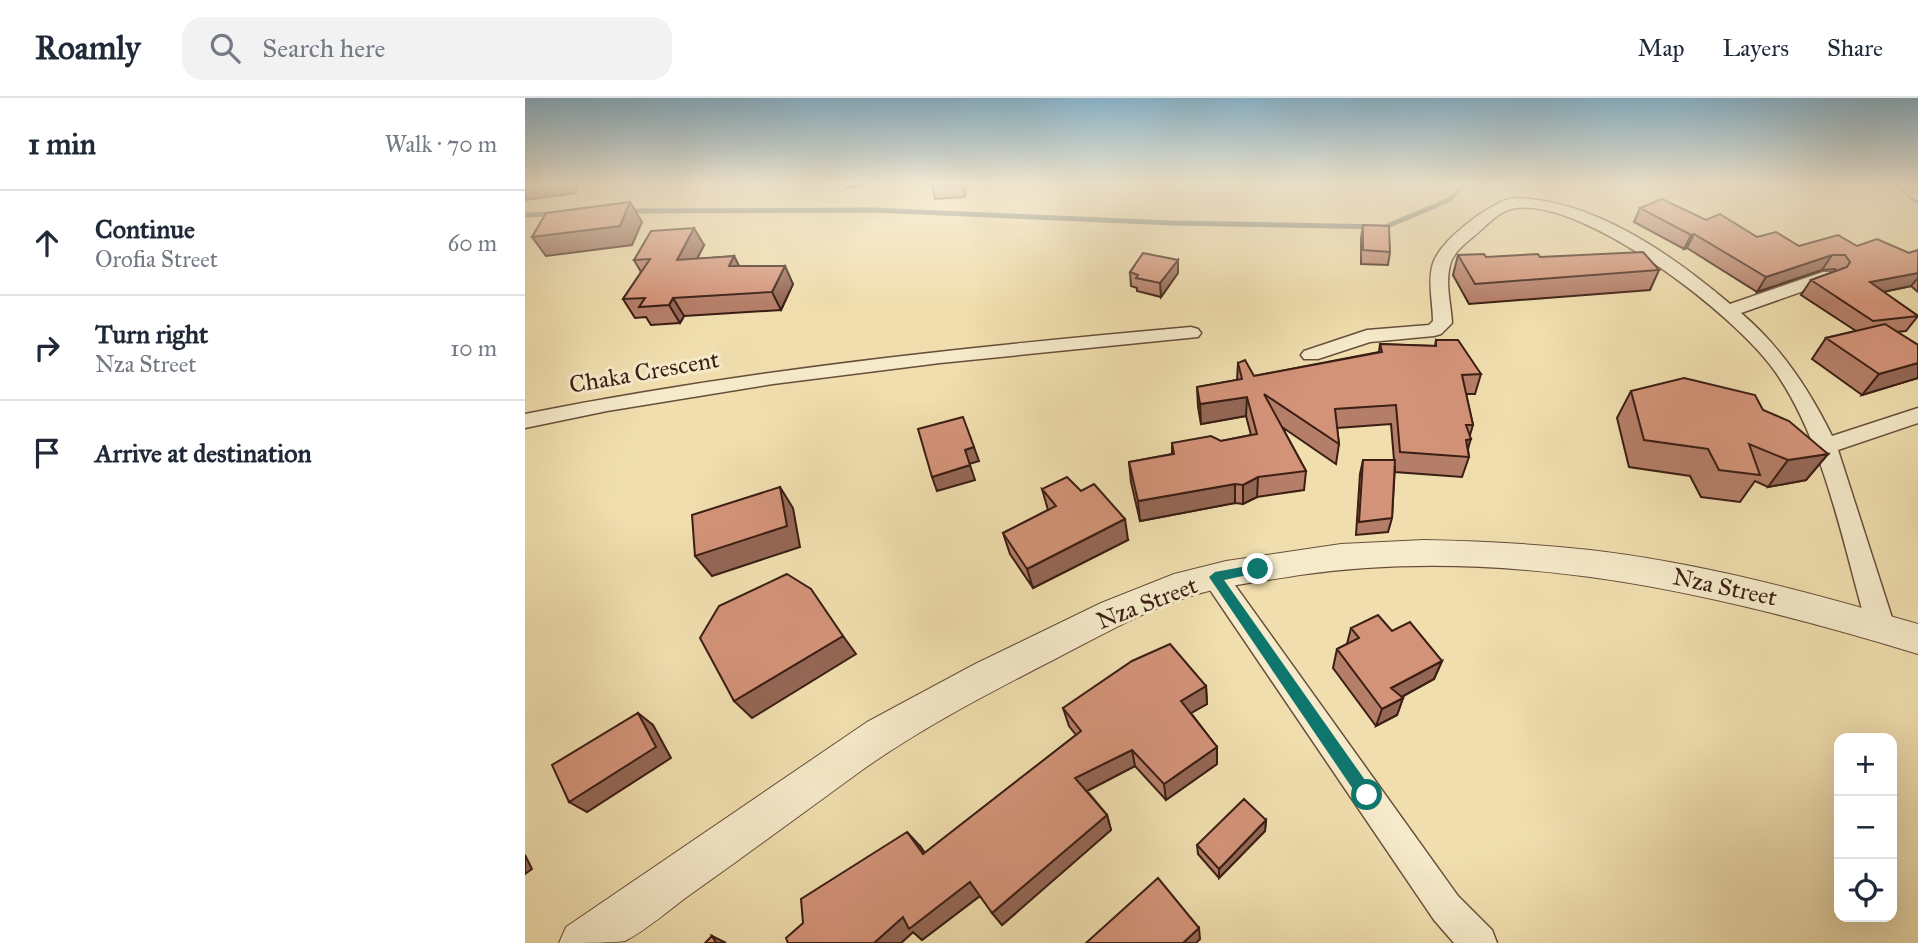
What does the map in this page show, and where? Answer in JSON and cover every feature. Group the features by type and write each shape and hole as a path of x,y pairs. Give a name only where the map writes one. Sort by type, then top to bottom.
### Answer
{"street":[{"path":"1311,355 1367,335 1434,330 1443,323 1439,270 1441,258 1483,222"},
{"path":"1591,222 1688,279 1764,344 1785,371 1826,446 1881,627"},
{"path":"1728,311 1829,276"},
{"name":"Chaka Crescent","path":"525,421 772,377 1022,348 1191,333"},
{"path":"1826,446 1918,415"},
{"name":"Nza Street","path":"582,943 879,736 1003,667 1118,611 1176,587 1215,577 1305,560 1370,555 1409,553 1524,557 1707,582 1769,595 1918,639"},
{"path":"1215,577 1446,908 1479,943"}],"building":[{"path":"540,222 621,222 620,226 532,237"},
{"path":"1667,222 1734,222 1757,237 1776,232 1799,246 1838,235 1857,246 1877,239 1909,253 1918,250 1918,273 1870,282 1918,316 1873,321 1811,280 1847,267 1850,262 1845,255 1832,255 1766,277 1694,234 1691,235"},
{"path":"1363,225 1389,226 1390,252 1363,250"},
{"path":"694,228 677,260 734,256 729,266 785,266 772,292 673,298 669,305 639,307 645,298 623,299 650,259 634,260 651,231"},
{"path":"1643,252 1659,270 1475,284 1458,255 1484,254 1486,257 1538,254 1540,257"},
{"path":"1143,253 1178,260 1160,283 1136,278 1138,275 1130,272"},
{"path":"1885,324 1918,345 1918,363 1879,374 1826,338"},
{"path":"1436,340 1458,340 1481,374 1462,375 1473,425 1466,425 1471,439 1466,440 1469,457 1400,452 1396,405 1335,409 1339,444 1264,394 1306,471 1258,477 1243,485 1235,484 1138,501 1129,462 1174,454 1172,443 1211,436 1221,441 1257,434 1247,397 1200,404 1197,387 1242,379 1238,363 1245,360 1254,376 1382,352 1380,344 1436,346"},
{"path":"1684,378 1755,395 1763,410 1789,421 1828,454 1788,460 1749,444 1760,475 1719,470 1708,449 1644,440 1631,391"},
{"path":"963,417 974,447 965,450 970,465 932,477 918,429"},
{"path":"1363,460 1395,460 1392,518 1359,522"},
{"path":"1067,477 1081,491 1094,484 1125,519 1027,569 1003,533 1056,506 1042,489"},
{"path":"780,487 787,526 695,556 692,515"},
{"path":"787,574 811,589 843,636 734,701 700,638 719,606"},
{"path":"1378,615 1392,631 1410,622 1442,661 1391,688 1403,698 1382,709 1337,649 1359,638 1351,628"},
{"path":"1170,644 1206,686 1181,701 1217,747 1164,784 1132,750 1075,778 1107,815 992,913 970,882 909,929 903,917 874,943 788,943 786,938 803,923 801,899 907,832 923,854 1081,731 1063,708 1132,661"},
{"path":"638,713 656,747 569,802 552,765"},
{"path":"1244,799 1266,820 1219,869 1197,845"},
{"path":"1158,878 1199,928 1183,943 1086,943"},
{"path":"712,936 716,943 705,943"}],"waterway":[{"path":"1160,222 1385,227 1396,222"}],"route":[{"path":"1258,569 1215,577 1367,795"}]}
